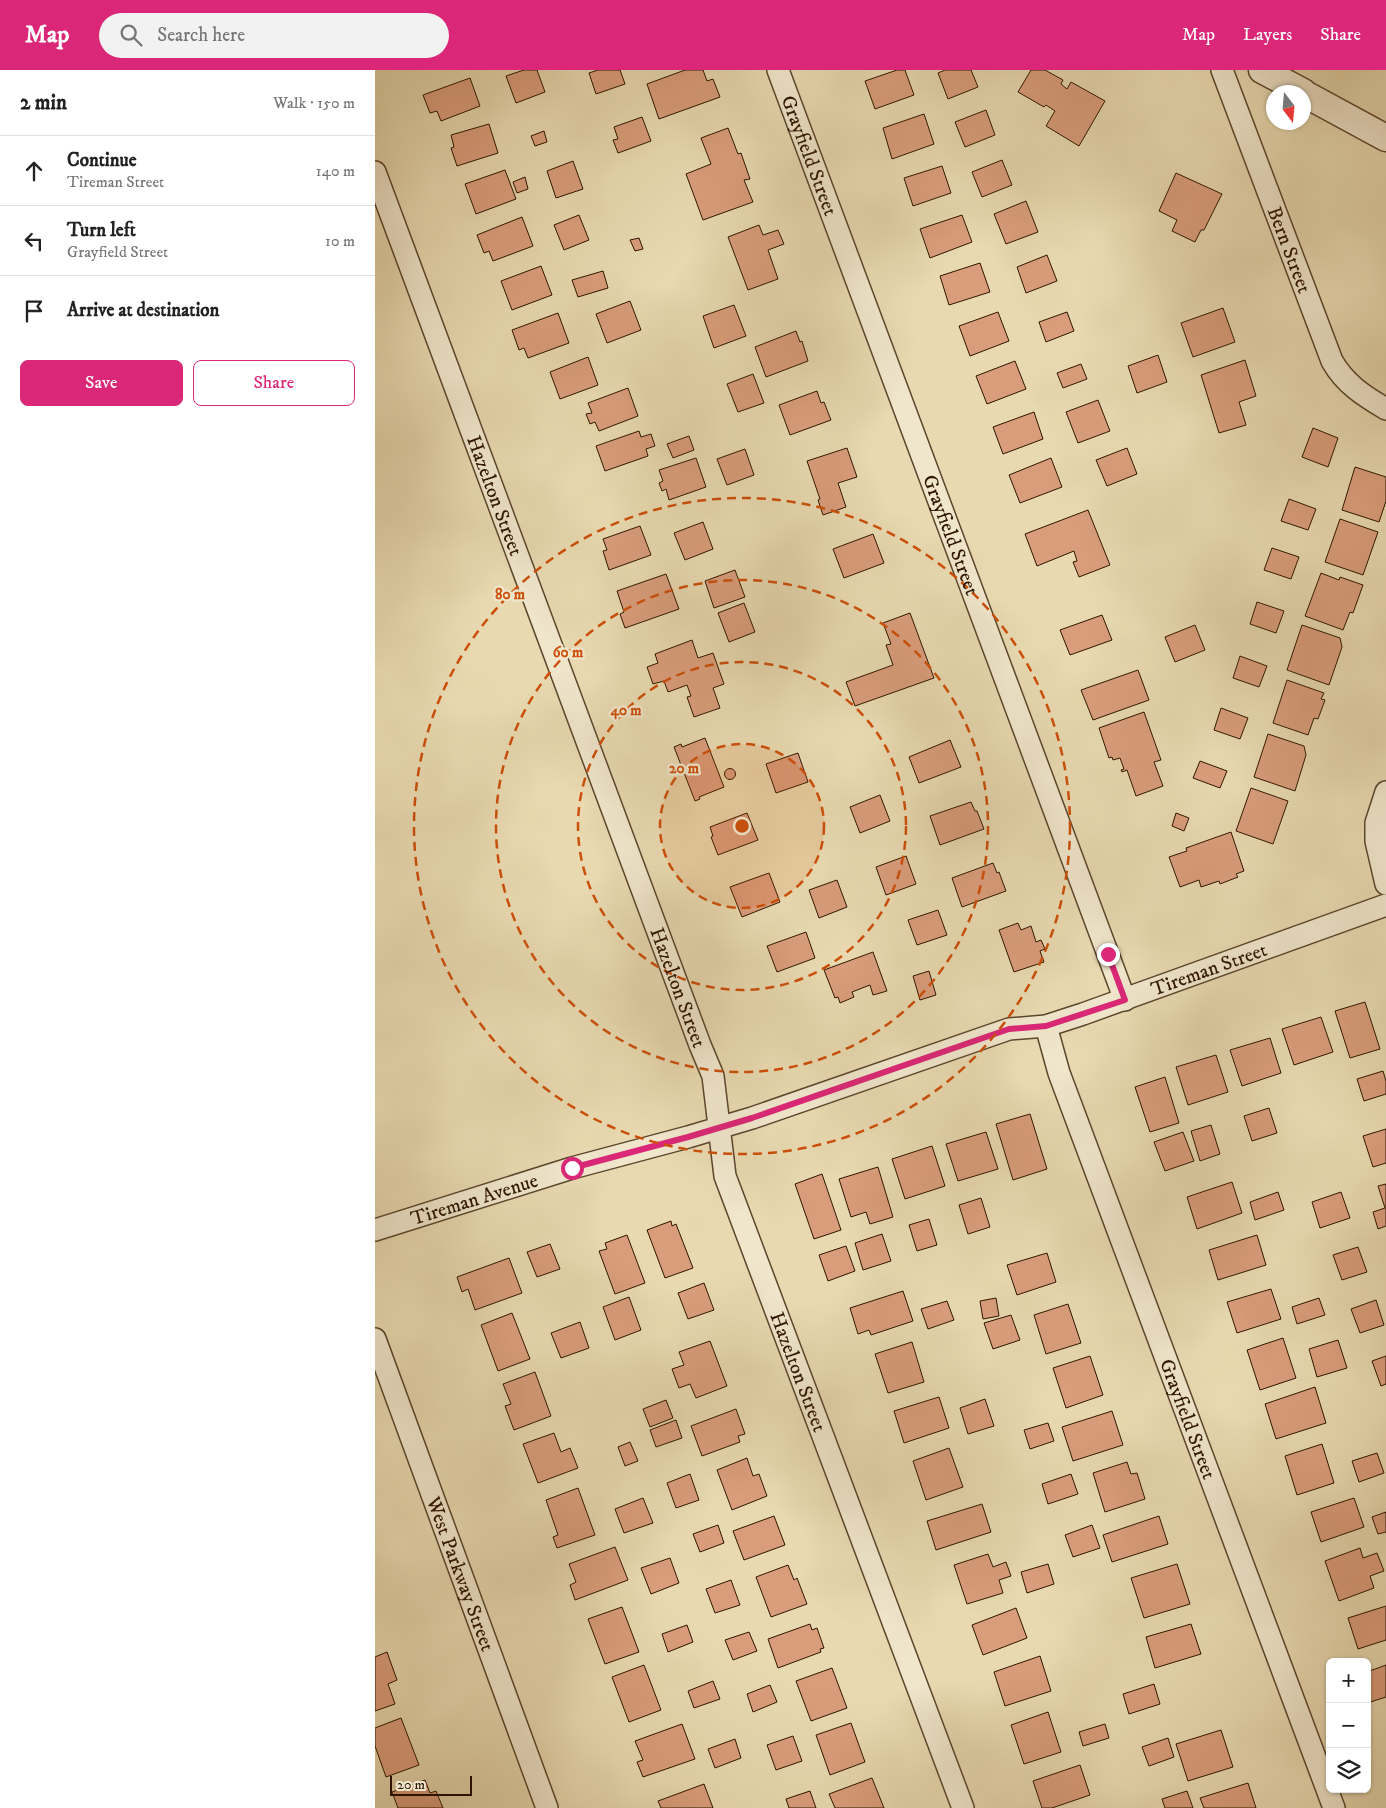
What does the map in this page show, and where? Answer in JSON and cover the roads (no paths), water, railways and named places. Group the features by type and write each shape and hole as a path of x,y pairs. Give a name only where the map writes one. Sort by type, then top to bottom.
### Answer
{"street":[{"name":"Grayfield Street","path":"778,70 1125,1000"},
{"name":"Bern Street","path":"1223,70 1332,361 1351,386 1386,409"},
{"path":"1262,70 1289,85"},
{"path":"1311,97 1386,138"},
{"name":"Hazelton Street","path":"375,172 713,1076 725,1176 963,1808"},
{"path":"1386,792 1376,823 1376,841 1386,884"},
{"name":"Tireman Street","path":"572,1168 720,1128 1009,1029 1046,1026 1125,1000 1386,905"},
{"name":"Grayfield Street","path":"1046,1026 1063,1083 1334,1808"},
{"name":"Tireman Avenue","path":"375,1230 572,1168"},
{"name":"West Parkway Street","path":"375,1339 547,1808"}]}
